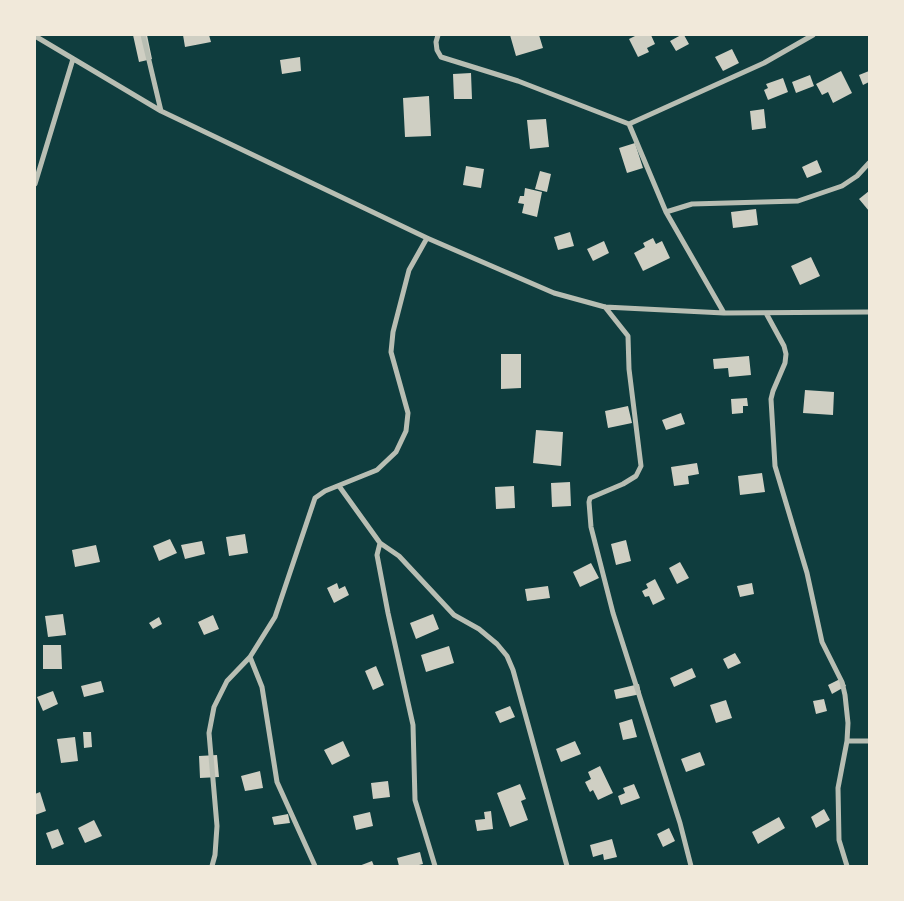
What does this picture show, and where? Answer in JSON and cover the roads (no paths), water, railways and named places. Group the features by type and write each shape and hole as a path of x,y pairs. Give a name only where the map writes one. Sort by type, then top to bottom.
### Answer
{"street":[{"path":"143,35 161,111"},
{"path":"438,35 436,42 437,50 442,57 518,81 629,124 764,64 813,35"},
{"path":"35,36 161,111 427,238 554,293 605,306 724,313 869,312"},
{"path":"35,184 73,59"},
{"path":"629,124 666,212 724,313"},
{"path":"666,212 692,204 798,201 842,186 857,176 869,163"},
{"path":"212,866 215,855 217,826 209,733 214,707 227,681 250,657 275,617 315,498 325,491 376,470 396,452 406,431 408,413 391,352 393,332 408,270 427,238"},
{"path":"605,306 628,336 629,369 641,466 640,472 636,476 590,498 591,527 612,613 677,814 691,866"},
{"path":"766,313 784,346 786,354 785,363 772,391 771,400 775,466 807,573 822,642 842,682 848,723 847,741 841,764 838,788 839,840 847,866"},
{"path":"340,486 380,543 399,556 454,615 480,628 507,656 513,670 567,866"},
{"path":"380,543 377,555 413,725 414,800 435,866"},
{"path":"250,657 262,687 277,782 315,866"},
{"path":"847,741 869,741"}]}
